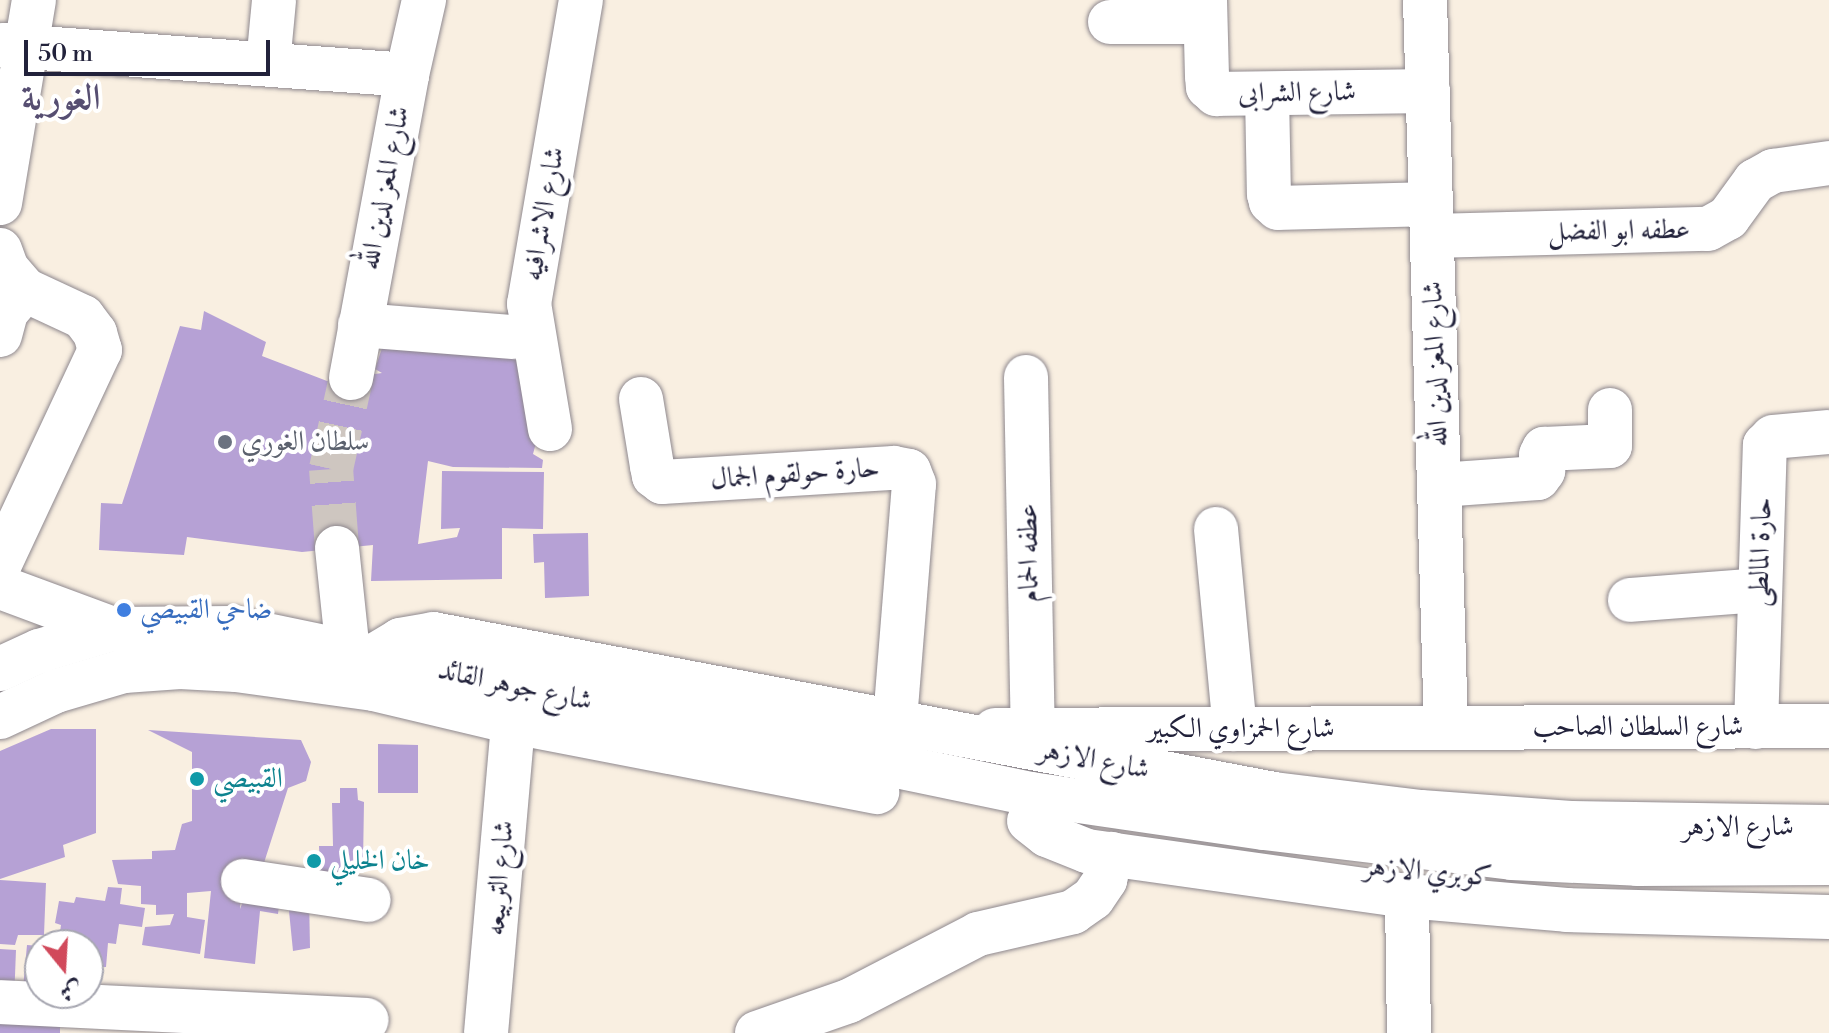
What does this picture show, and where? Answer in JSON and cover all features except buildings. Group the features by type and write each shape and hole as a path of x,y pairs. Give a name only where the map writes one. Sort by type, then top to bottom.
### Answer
{"street":[{"path":"0,203 14,46 34,0"},
{"path":"268,64 274,0"},
{"name":"شارع المعز لدين الله","path":"351,378 407,75 424,0"},
{"name":"شارع الاشرافيه","path":"550,429 529,304 581,0"},
{"name":"شارع المعز لدين الله","path":"1425,0 1446,728"},
{"path":"1110,22 1205,11"},
{"name":"شارع الشرابى","path":"1205,11 1208,87 1216,94 1428,91"},
{"path":"14,46 407,75"},
{"name":"عطفه ابو الفضل","path":"1267,94 1269,194 1278,208 1432,220 1708,229 1728,218 1755,181 1773,171 1829,163"},
{"path":"0,250 7,269 25,290 83,317 95,333 100,350 0,563"},
{"path":"0,335 6,312 25,290"},
{"path":"360,325 514,337"},
{"name":"عطفه الحمام","path":"1026,377 1033,730"},
{"name":"حارة حولقوم الجمال","path":"641,399 654,476 662,482 894,468 909,471 914,484 895,721"},
{"path":"1440,485 1538,478 1543,471 1541,455 1544,449 1610,446 1610,410"},
{"name":"حارة المالطى","path":"1756,727 1765,445 1773,437 1829,432"},
{"path":"1216,529 1235,729"},
{"path":"337,548 360,654"},
{"path":"0,587 113,629"},
{"path":"1630,600 1760,590"},
{"name":"شارع جوهر القائد","path":"0,669 39,651 113,629 233,628 360,654 1030,808"},
{"name":"شارع الازهر","path":"360,654 400,640 433,634 1274,794 1421,812 1571,823 1829,827"},
{"name":"شارع جوهر القائد","path":"0,717 56,691 124,671 180,667 236,670 374,689 513,722 1030,808"},
{"name":"شارع التربيعه","path":"486,1033 513,722"},
{"name":"شارع السلطان الصاحب","path":"1446,728 1829,726"},
{"name":"شارع الحمزاوي الكبير","path":"941,730 1446,728"},
{"path":"1030,808 1066,844 1111,854 1407,896 1566,910 1829,917"},
{"name":"كوبري الازهر","path":"1030,808 1512,858 1637,864 1829,863"},
{"name":"كوبري الازهر","path":"1030,808 1418,873 1711,889 1829,888"},
{"path":"757,1033 851,1017 978,934 1073,912 1093,898 1105,880 1111,854"},
{"path":"243,881 369,900"},
{"path":"1407,896 1409,1033"},
{"path":"0,1002 91,1020 367,1020"}],"tunnel":[{"path":"337,548 331,469 351,378"}],"place":[{"name":"سلطان الغوري","path":"225,442"},
{"name":"ضاحي القبيصي","path":"124,610"},
{"name":"القبيصي","path":"197,779"},
{"name":"خان الخليلي","path":"314,861"}],"district":[{"name":"الغورية","path":"61,99"}]}
